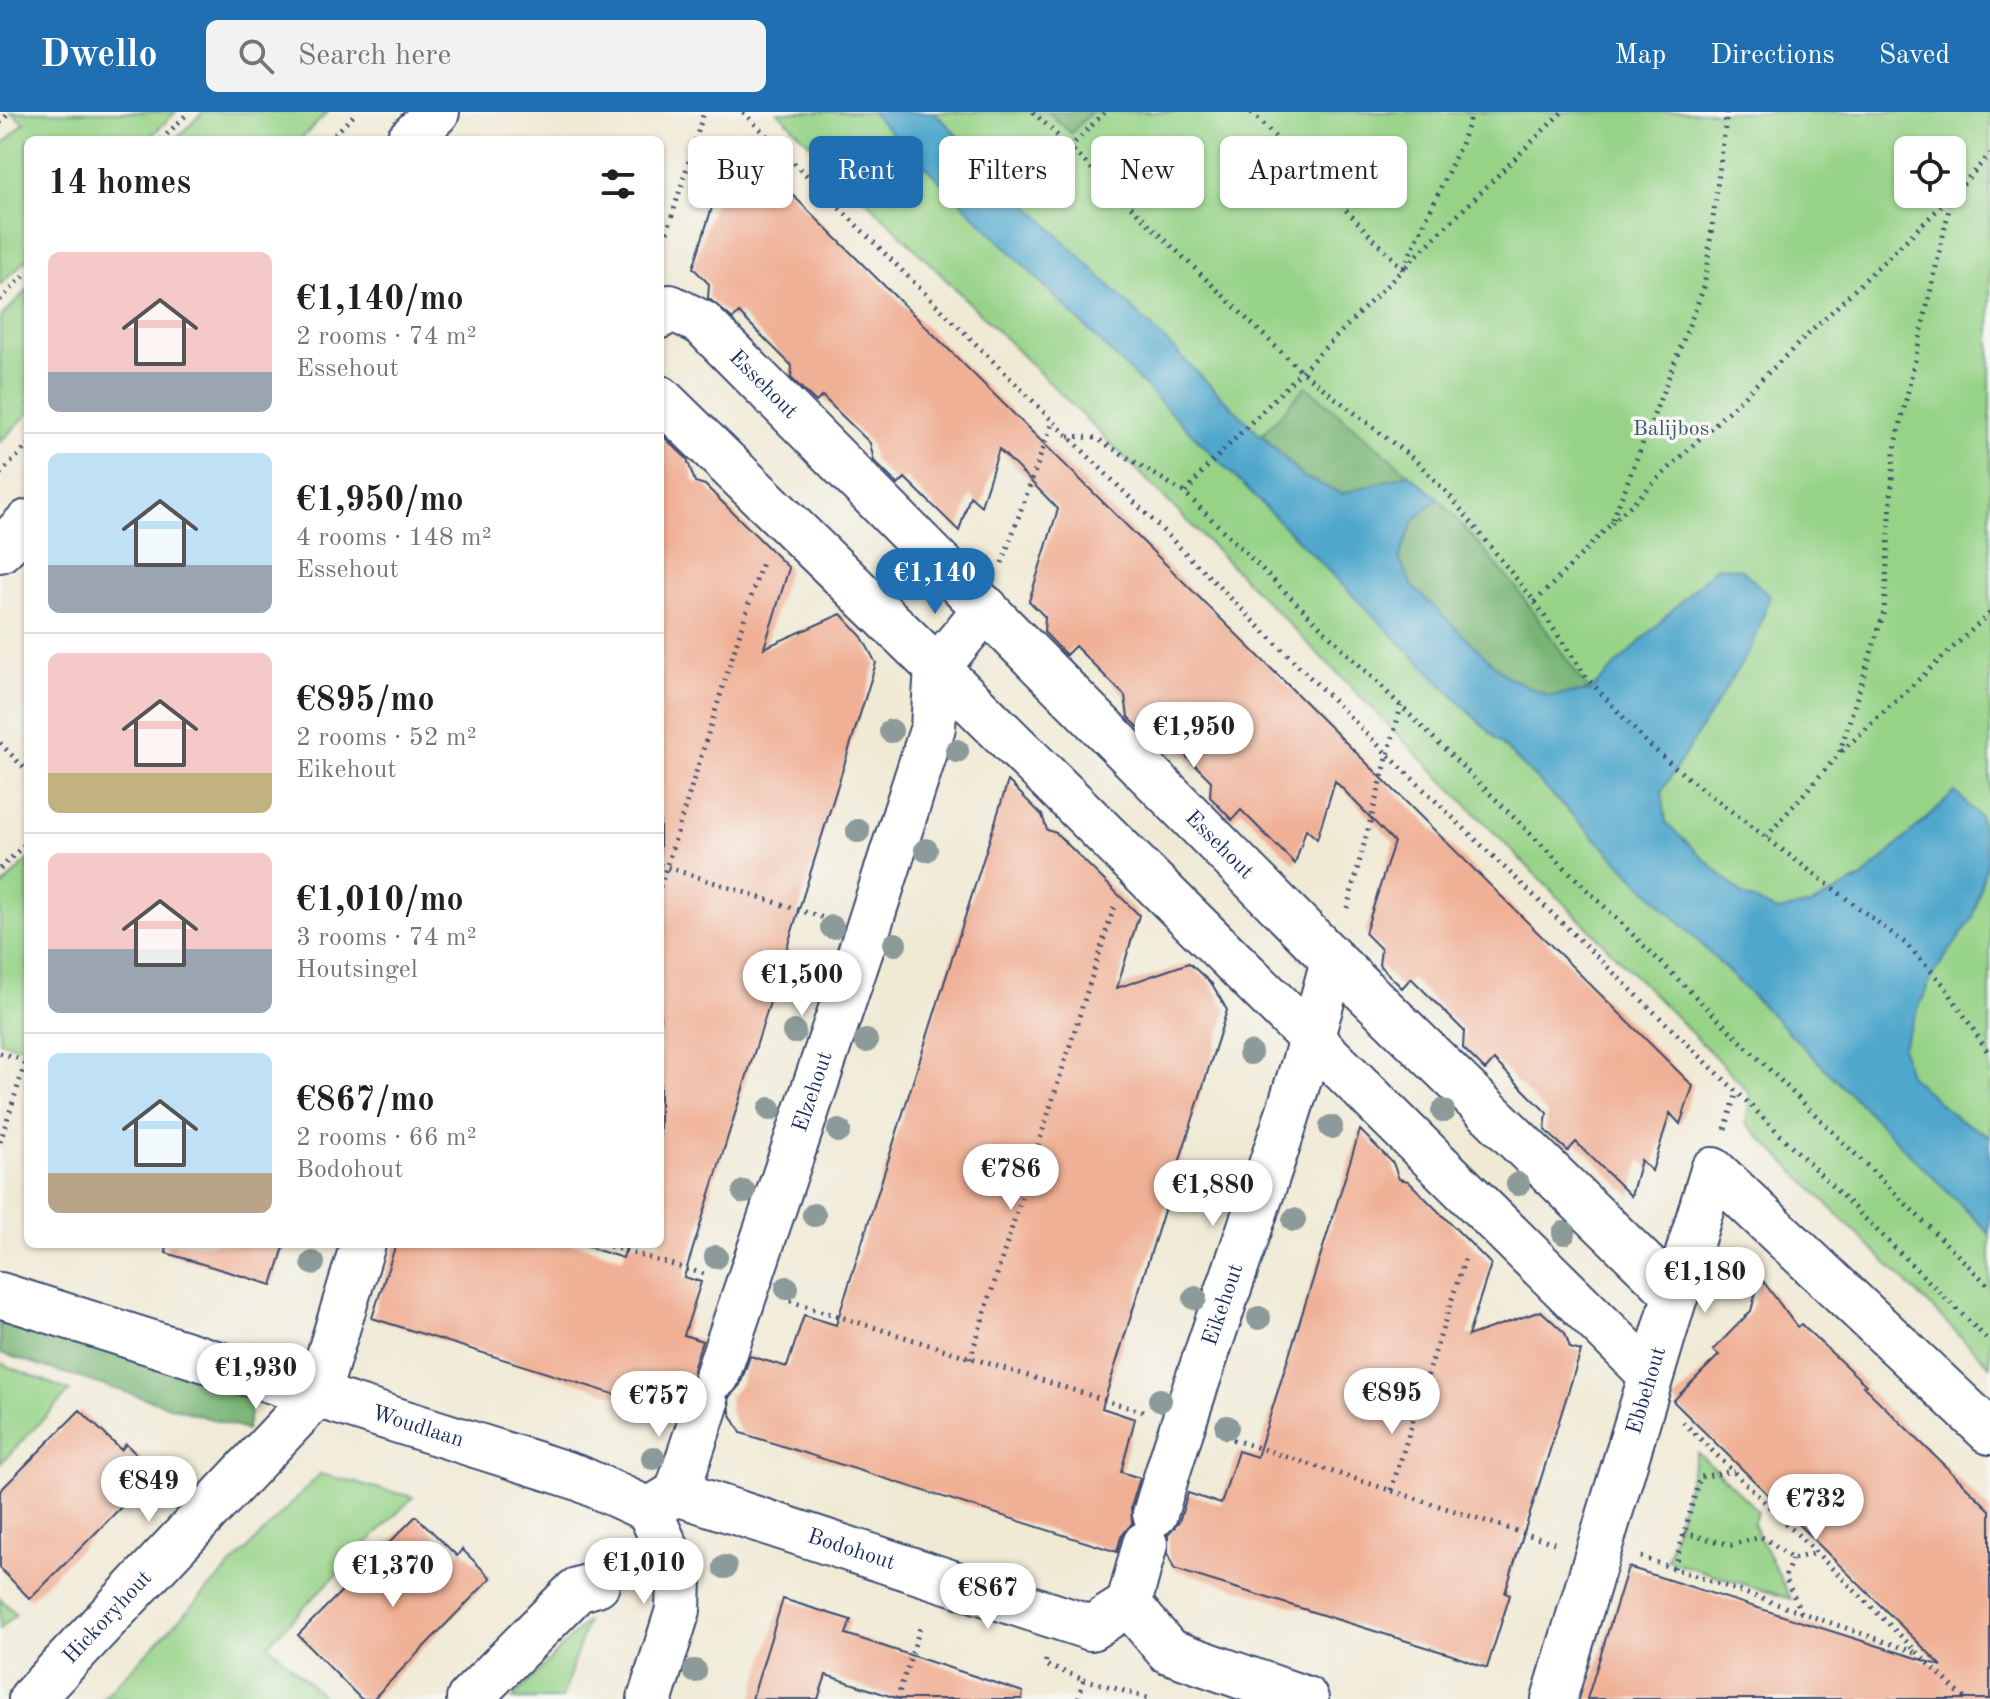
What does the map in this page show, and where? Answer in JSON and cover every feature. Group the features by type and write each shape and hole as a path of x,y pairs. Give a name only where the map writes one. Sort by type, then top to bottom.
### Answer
{"street":[{"path":"413,136 437,112"},
{"name":"Essehout","path":"665,312 702,323 1333,960 1676,1295"},
{"path":"664,402 1313,1040 1650,1381"},
{"path":"0,550 24,526"},
{"path":"937,668 986,608"},
{"name":"Elzehout","path":"663,1502 711,1391 867,932 933,727 937,668"},
{"name":"Eikehout","path":"1129,1604 1182,1424 1313,1040 1333,960"},
{"name":"Ebbehout","path":"1554,1699 1713,1170 1990,1432"},
{"path":"317,1395 362,1248"},
{"name":"Woudlaan","path":"0,1295 663,1502"},
{"name":"Hickoryhout","path":"31,1699 317,1395"},
{"path":"650,1699 678,1610 679,1576 663,1502"},
{"name":"Bodohout","path":"663,1502 1091,1628 1129,1604"},
{"path":"469,1699 577,1590 597,1584"},
{"path":"1129,1604 1168,1651 1306,1699"},
{"path":"0,1692 23,1699"}],"path":[{"path":"0,123 10,112"},
{"path":"165,136 189,112"},
{"path":"333,136 357,112"},
{"path":"664,242 704,112"},
{"path":"743,112 1388,755 1990,1342"},
{"path":"1033,112 1057,136"},
{"path":"1075,142 1105,112"},
{"path":"1251,112 1403,269"},
{"path":"1403,269 1461,144 1472,112"},
{"path":"1185,493 1301,371 1562,112"},
{"path":"1611,524 1704,287 1727,112"},
{"path":"1075,154 1301,371 1416,461 1450,496 1535,602 1588,679 1646,742 1689,779 1905,943 1944,985 1990,1055"},
{"path":"1966,181 1990,154"},
{"path":"1535,602 1611,524 1940,208"},
{"path":"1839,754 1884,612 1894,453 1949,208"},
{"path":"0,300 24,276"},
{"path":"986,608 1053,421"},
{"path":"1069,436 1096,438 1185,493 1990,1287"},
{"path":"0,474 24,449"},
{"path":"664,863 777,513"},
{"path":"1766,837 1839,754 1990,613"},
{"path":"1333,960 1401,706"},
{"path":"0,743 24,768"},
{"path":"0,869 24,845"},
{"path":"970,1359 1129,860"},
{"path":"664,866 867,932"},
{"path":"0,1053 24,1060"},
{"path":"0,1142 24,1070"},
{"path":"1391,1490 1481,1207"},
{"path":"615,1248 1391,1490 1599,1550 1674,1568 1920,1654"},
{"path":"1650,1381 1735,1471 1965,1699"},
{"path":"1674,1568 1700,1477 1735,1471"},
{"path":"1684,1533 1731,1545 1761,1537 1792,1559"},
{"path":"1792,1559 1817,1552"},
{"path":"1792,1559 1785,1577 1801,1612"},
{"path":"897,1699 920,1628"},
{"path":"1084,1679 1151,1699"}],"green space":[{"path":"11,112 176,112 151,136 24,136 24,262 0,285 0,147 24,123"},
{"path":"203,112 328,112 304,136 179,136"},
{"path":"778,112 871,112 895,136 809,136 809,143"},
{"name":"Balijbos","path":"898,112 1990,112 1990,1214 993,208 1075,208 1075,136 939,136 939,153"},
{"path":"1048,112 1091,112 1071,133"},
{"path":"923,164 939,180 939,208 967,208 1990,1234 1990,1366 1746,1123 1750,1094 1729,1071 874,208 923,208"},
{"path":"24,293 24,418 0,442 0,318"},
{"path":"1306,386 1409,474 1342,494 1303,477 1262,435"},
{"path":"1438,498 1515,586 1589,691 1548,696 1506,677 1412,586 1398,557 1414,520"},
{"path":"24,863 24,1048 0,1041 0,889"},
{"path":"0,1316 255,1396 246,1430 0,1353"},
{"path":"0,1363 70,1391 0,1464"},
{"path":"1697,1452 1758,1511 1753,1524 1791,1599 1667,1560"},
{"path":"320,1474 413,1497 268,1644 326,1699 102,1699"},
{"path":"0,1598 16,1614 0,1629"},
{"path":"587,1621 562,1699 512,1699"}],"water":[{"path":"871,112 934,112 958,136 939,136 939,180 923,164 923,136 895,136"},
{"path":"967,208 1031,208 1303,477 1342,494 1409,474 1438,498 1414,520 1399,558 1412,586 1506,676 1548,696 1590,691 1717,566 1741,569 1770,596 1753,645 1662,791 1666,823 1744,896 1777,911 1811,905 1862,878 1955,792 1980,817 1988,858 1973,918 1932,976 1902,1048 1909,1075 1956,1118 1990,1136 1990,1234"}],"building":[{"path":"793,195 1693,1086 1680,1124 1670,1113 1652,1171 1641,1160 1631,1196 1576,1142 1568,1151 1545,1130 1547,1113 1494,1060 1485,1070 1463,1048 1464,1031 1411,978 1402,988 1379,965 1381,949 1365,933 1394,842 1335,781 1317,839 1306,829 1295,864 1241,810 1232,820 1210,797 1211,781 1158,728 1149,737 1128,717 1125,696 1075,646 1066,655 1044,632 1045,617 1029,601 1058,509 999,449 981,506 970,496 959,531 905,478 898,485 874,461 870,443 822,396 816,402 791,378 792,366 739,313 733,319 708,298 709,284 693,268 712,208 793,208"},
{"path":"664,437 687,459 695,482 705,485 789,568 764,648 841,614 862,637 876,663 684,1277 701,1282 684,1335 702,1341 693,1369 694,1384 683,1396 677,1414 372,1318 395,1248 591,1248 623,1258 626,1248 664,1248"},
{"path":"1008,781 1042,815 1047,830 1056,833 1139,915 1117,988 1189,963 1212,984 1227,1010 1102,1408 1135,1419 1121,1472 1140,1478 1131,1507 1132,1523 1121,1537 1117,1552 741,1433 730,1413 729,1397 740,1385 750,1356 787,1367 804,1315 836,1325"},
{"path":"1360,1130 1393,1163 1399,1179 1408,1181 1491,1264 1468,1336 1541,1311 1565,1333 1570,1348 1581,1351 1505,1593 1510,1595 1487,1668 1174,1569 1168,1554 1168,1535 1179,1522 1188,1493 1221,1504 1238,1451 1257,1457"},
{"path":"167,1248 284,1248 272,1285 166,1253"},
{"path":"1760,1277 1797,1327 1801,1324 1866,1385 1863,1386 1990,1510 1990,1699 1587,1699 1628,1567 1942,1666 1673,1401 1719,1355 1713,1350 1751,1311"},
{"path":"80,1410 121,1450 126,1444 155,1473 30,1599 0,1568 0,1491"},
{"path":"416,1516 457,1556 462,1549 491,1578 373,1699 361,1699 298,1635"},
{"path":"783,1599 851,1620 846,1634 1023,1692 1022,1699 899,1699 826,1675 818,1699 752,1699"}]}
